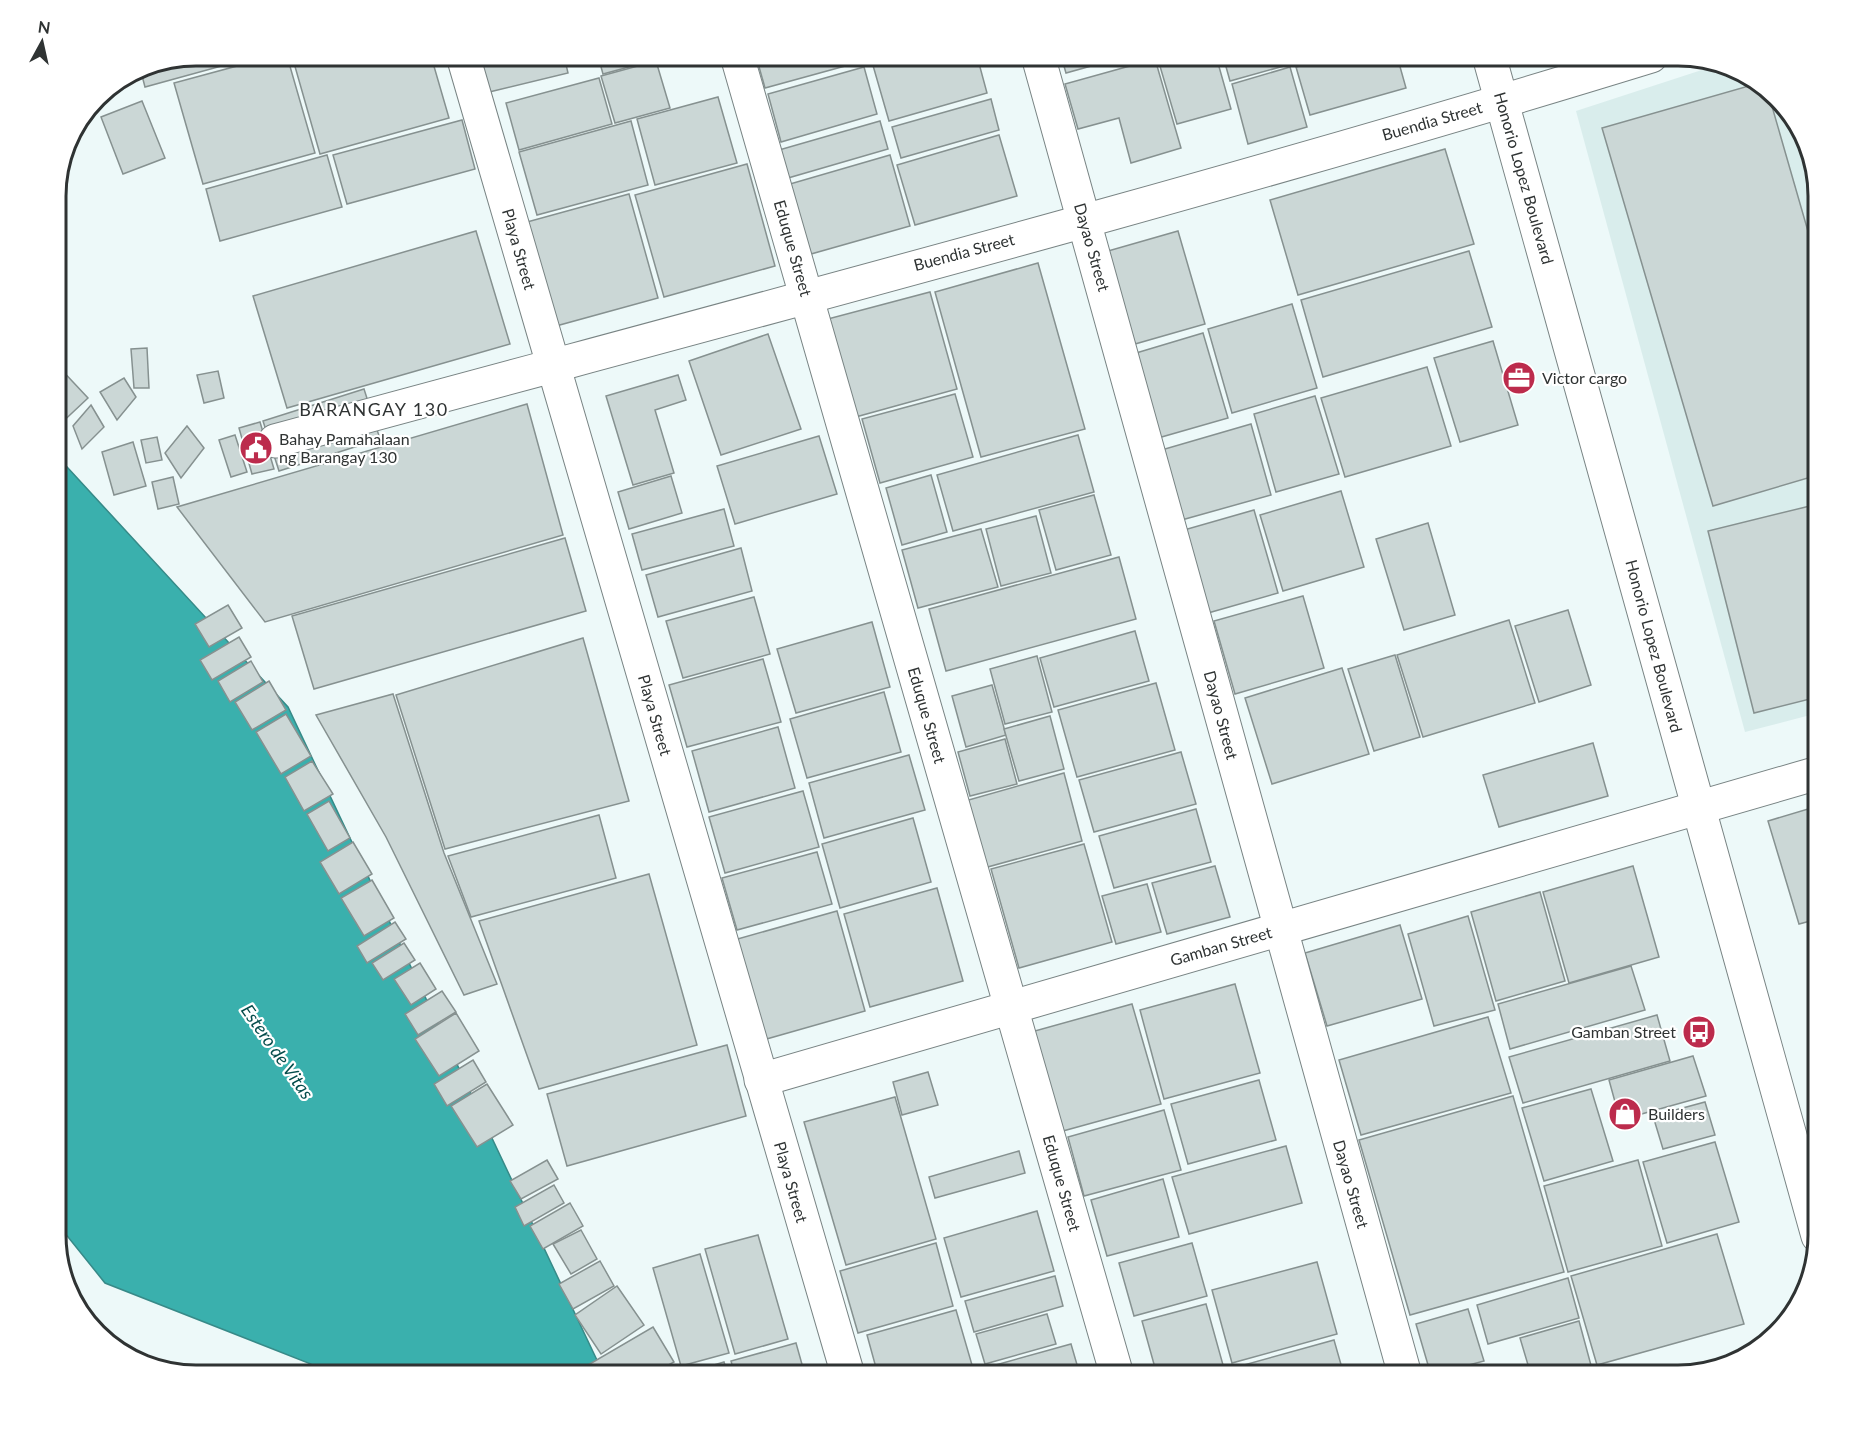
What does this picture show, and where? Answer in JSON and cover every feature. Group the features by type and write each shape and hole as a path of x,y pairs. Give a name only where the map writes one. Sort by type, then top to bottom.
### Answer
{"street":[{"name":"Playa Street","path":"466,66 845,1365"},
{"name":"Eduque Street","path":"740,66 1114,1365"},
{"name":"Dayao Street","path":"1041,66 1402,1365"},
{"name":"Honorio Lopez Boulevard","path":"1492,66 1808,1200"},
{"name":"Buendia Street","path":"275,441 1084,220 1618,66"},
{"name":"Gamban Street","path":"761,1080 1808,776"}],"shaded area":[{"path":"1706,69 1736,79 1757,93 1781,117 1795,138 1804,162 1808,196 1808,716 1745,732 1576,111"}],"water":[{"name":"Estero de Vitas","path":"66,466 288,707 599,1365 312,1365 105,1283 66,1234"}],"building":[{"path":"222,66 145,87 142,77 171,68"},
{"path":"237,66 290,66 315,153 203,184 174,83"},
{"path":"295,66 434,66 449,118 320,154"},
{"path":"478,66 566,66 568,73 485,93"},
{"path":"601,66 632,66 603,74"},
{"path":"638,66 657,66 670,108 615,123 601,76"},
{"path":"759,66 845,66 765,88"},
{"path":"873,66 980,66 987,93 889,121"},
{"path":"1064,66 1091,66 1066,73"},
{"path":"1130,66 1157,66 1181,148 1131,163 1119,118 1078,129 1065,84"},
{"path":"1160,66 1219,66 1231,109 1177,124"},
{"path":"1226,66 1284,66 1230,81"},
{"path":"1400,66 1406,88 1310,115 1296,67"},
{"path":"864,67 877,114 781,142 768,94"},
{"path":"1290,67 1307,127 1248,144 1232,84"},
{"path":"599,78 612,124 519,150 506,103"},
{"path":"1747,86 1772,106 1808,231 1808,478 1713,506 1602,128"},
{"path":"718,97 737,163 655,185 637,119"},
{"path":"991,99 999,130 901,158 892,127"},
{"path":"142,101 165,158 123,174 101,117"},
{"path":"462,120 475,169 347,204 333,155"},
{"path":"631,121 648,185 537,215 519,152"},
{"path":"880,121 888,149 788,178 779,150"},
{"path":"999,135 1017,196 915,225 897,165"},
{"path":"1445,149 1474,244 1298,295 1270,200"},
{"path":"327,155 342,207 220,241 206,189"},
{"path":"890,155 910,226 811,254 790,184"},
{"path":"747,164 775,266 664,297 635,195"},
{"path":"629,194 658,298 556,326 527,222"},
{"path":"476,231 510,344 287,408 253,296"},
{"path":"1178,231 1205,324 1135,344 1108,251"},
{"path":"1469,251 1492,327 1323,377 1301,300"},
{"path":"1038,263 1085,429 981,457 935,292"},
{"path":"930,292 957,389 852,418 824,320"},
{"path":"1292,304 1317,388 1232,413 1208,329"},
{"path":"1203,333 1228,418 1151,440 1126,356"},
{"path":"768,334 801,429 721,455 689,361"},
{"path":"1493,341 1518,425 1460,442 1434,358"},
{"path":"147,348 149,388 134,388 131,349"},
{"path":"1427,367 1451,446 1345,477 1321,398"},
{"path":"218,371 224,398 204,403 197,375"},
{"path":"66,375 88,398 66,419"},
{"path":"678,375 686,400 655,410 674,473 633,485 606,396"},
{"path":"124,378 136,397 117,420 100,392"},
{"path":"364,389 380,439 279,471 263,421"},
{"path":"955,394 973,457 880,483 862,419"},
{"path":"1315,396 1339,474 1276,492 1254,414"},
{"path":"527,404 563,535 265,622 177,507"},
{"path":"91,405 104,427 82,449 73,426"},
{"name":"Bahay Pamahalaan ng Barangay 130","path":"260,422 274,469 252,474 239,428"},
{"path":"1251,424 1271,495 1178,521 1158,451"},
{"path":"187,426 204,448 181,478 165,453"},
{"path":"235,435 247,472 231,477 219,440"},
{"path":"1078,435 1094,492 953,531 937,475"},
{"path":"819,436 837,494 735,524 717,466"},
{"path":"157,437 162,460 146,463 141,440"},
{"path":"133,442 146,486 114,495 102,452"},
{"path":"931,475 947,532 902,545 886,488"},
{"path":"671,476 682,513 629,529 618,492"},
{"path":"173,477 179,504 158,509 152,482"},
{"path":"1341,491 1364,567 1283,591 1260,515"},
{"path":"1094,495 1111,555 1056,570 1039,510"},
{"path":"1808,506 1808,700 1754,713 1708,531"},
{"path":"724,509 734,546 642,570 632,534"},
{"path":"1254,510 1278,593 1208,613 1184,530"},
{"path":"1036,516 1051,573 1001,586 986,529"},
{"path":"1428,523 1455,615 1404,630 1376,539"},
{"path":"981,529 998,587 918,608 902,550"},
{"path":"565,538 586,611 314,689 292,616"},
{"path":"741,548 752,591 658,617 646,575"},
{"path":"1119,557 1136,619 946,671 929,609"},
{"path":"1303,596 1324,668 1235,694 1214,621"},
{"path":"754,597 770,654 683,678 666,621"},
{"path":"228,605 242,628 209,647 195,624"},
{"path":"1568,610 1591,685 1539,702 1515,626"},
{"path":"1509,620 1535,703 1423,737 1397,655"},
{"path":"872,622 890,687 796,713 777,649"},
{"path":"1135,631 1149,681 1054,707 1040,658"},
{"path":"239,637 251,657 212,680 200,660"},
{"path":"583,638 629,801 445,849 396,695"},
{"path":"1395,655 1420,737 1374,751 1348,669"},
{"path":"1037,656 1052,712 1005,724 990,669"},
{"path":"763,659 781,722 687,747 669,685"},
{"path":"251,661 263,682 230,702 218,681"},
{"path":"1342,668 1369,754 1272,784 1245,698"},
{"path":"269,681 286,710 252,730 235,702"},
{"path":"1156,683 1175,750 1077,777 1058,710"},
{"path":"992,685 1006,735 966,747 952,696"},
{"path":"884,692 901,752 807,778 790,719"},
{"path":"393,694 444,853 497,984 464,995 386,837 316,715"},
{"path":"286,714 311,756 281,774 256,732"},
{"path":"1050,716 1064,769 1019,781 1004,729"},
{"path":"778,727 795,788 709,812 692,751"},
{"path":"1005,739 1017,784 970,796 958,752"},
{"path":"1593,743 1608,796 1499,827 1483,775"},
{"path":"1181,752 1196,804 1094,832 1079,780"},
{"path":"909,755 925,810 824,838 809,783"},
{"path":"312,761 333,794 304,811 285,777"},
{"path":"1064,773 1082,841 984,868 965,801"},
{"path":"803,791 819,847 725,873 709,817"},
{"path":"329,801 350,838 328,851 307,814"},
{"path":"1196,809 1211,862 1114,888 1099,836"},
{"path":"1808,809 1808,922 1799,924 1768,821"},
{"path":"599,815 616,878 471,917 448,856"},
{"path":"913,818 931,882 840,908 822,844"},
{"path":"353,842 372,874 339,894 320,862"},
{"path":"1084,844 1112,942 1019,968 991,869"},
{"path":"817,852 832,904 737,930 722,878"},
{"path":"1215,866 1230,917 1167,934 1152,883"},
{"path":"1633,866 1659,957 1569,983 1543,892"},
{"path":"649,874 697,1045 539,1089 479,921"},
{"path":"372,880 394,918 364,936 341,898"},
{"path":"1147,884 1161,932 1116,944 1102,896"},
{"path":"937,888 963,981 870,1007 844,914"},
{"path":"1540,892 1565,981 1496,1001 1471,912"},
{"path":"837,911 865,1011 763,1040 734,940"},
{"path":"1468,916 1495,1010 1434,1026 1408,934"},
{"path":"395,922 406,939 367,963 357,946"},
{"path":"1400,925 1422,999 1327,1026 1305,953"},
{"path":"404,943 415,960 383,980 372,963"},
{"path":"420,963 436,989 411,1005 394,979"},
{"path":"1631,966 1645,1010 1510,1049 1498,1004"},
{"path":"1235,984 1260,1073 1164,1099 1140,1010"},
{"path":"442,991 456,1012 418,1035 405,1014"},
{"path":"1132,1004 1161,1104 1052,1134 1024,1034"},
{"path":"456,1013 479,1051 439,1076 415,1039"},
{"path":"1657,1015 1670,1061 1523,1103 1509,1057"},
{"path":"1488,1017 1511,1093 1361,1135 1339,1060"},
{"path":"727,1045 746,1116 567,1166 547,1094"},
{"path":"1693,1056 1706,1096 1620,1120 1609,1080"},
{"path":"473,1060 486,1082 447,1106 434,1084"},
{"path":"928,1072 938,1105 902,1115 893,1082"},
{"path":"1259,1080 1276,1140 1188,1164 1171,1104"},
{"path":"487,1084 513,1125 477,1147 451,1106"},
{"path":"1591,1089 1613,1161 1544,1181 1522,1108"},
{"path":"1513,1096 1564,1272 1410,1315 1359,1140"},
{"path":"895,1097 936,1239 846,1265 804,1122"},
{"path":"1705,1102 1715,1135 1663,1149 1653,1116"},
{"path":"1164,1110 1181,1170 1084,1196 1068,1137"},
{"path":"1715,1142 1739,1222 1667,1243 1643,1162"},
{"path":"1286,1146 1302,1203 1189,1234 1172,1177"},
{"path":"1019,1151 1025,1173 935,1198 929,1177"},
{"path":"547,1160 558,1179 521,1199 510,1181"},
{"path":"1638,1160 1662,1246 1568,1272 1544,1186"},
{"path":"1163,1179 1179,1237 1107,1256 1091,1200"},
{"path":"554,1185 564,1203 524,1226 515,1207"},
{"path":"570,1203 583,1226 543,1249 530,1226"},
{"path":"1037,1211 1054,1271 961,1297 944,1238"},
{"path":"581,1230 597,1259 571,1274 553,1244"},
{"path":"1717,1234 1744,1324 1597,1365 1571,1276"},
{"path":"758,1235 788,1339 735,1354 705,1249"},
{"path":"936,1243 953,1306 858,1333 840,1271"},
{"path":"1192,1243 1207,1296 1134,1316 1119,1263"},
{"path":"700,1254 729,1353 681,1365 653,1268"},
{"path":"600,1261 614,1286 573,1309 559,1284"},
{"path":"1317,1262 1337,1334 1232,1363 1212,1290"},
{"path":"1055,1276 1063,1306 974,1332 965,1301"},
{"path":"1568,1278 1579,1318 1488,1344 1477,1305"},
{"path":"617,1286 644,1325 601,1354 575,1315"},
{"path":"1206,1304 1223,1365 1154,1365 1142,1321"},
{"path":"1468,1309 1484,1361 1469,1365 1428,1365 1416,1324"},
{"path":"956,1310 972,1365 875,1365 867,1335"},
{"path":"1047,1314 1056,1344 985,1364 976,1334"},
{"path":"1579,1321 1591,1365 1528,1365 1520,1338"},
{"path":"653,1327 674,1362 668,1365 588,1365"},
{"path":"1334,1340 1341,1365 1244,1365"},
{"path":"796,1343 802,1365 732,1365 731,1361"},
{"path":"1071,1344 1077,1365 996,1365"}],"place":[{"name":"Victor cargo","path":"1519,378"},
{"name":"Bahay Pamahalaan ng Barangay 130","path":"256,448"},
{"name":"Gamban Street","path":"1699,1032"},
{"name":"Builders","path":"1625,1114"}],"district":[{"name":"BARANGAY 130","path":"374,410"}]}
